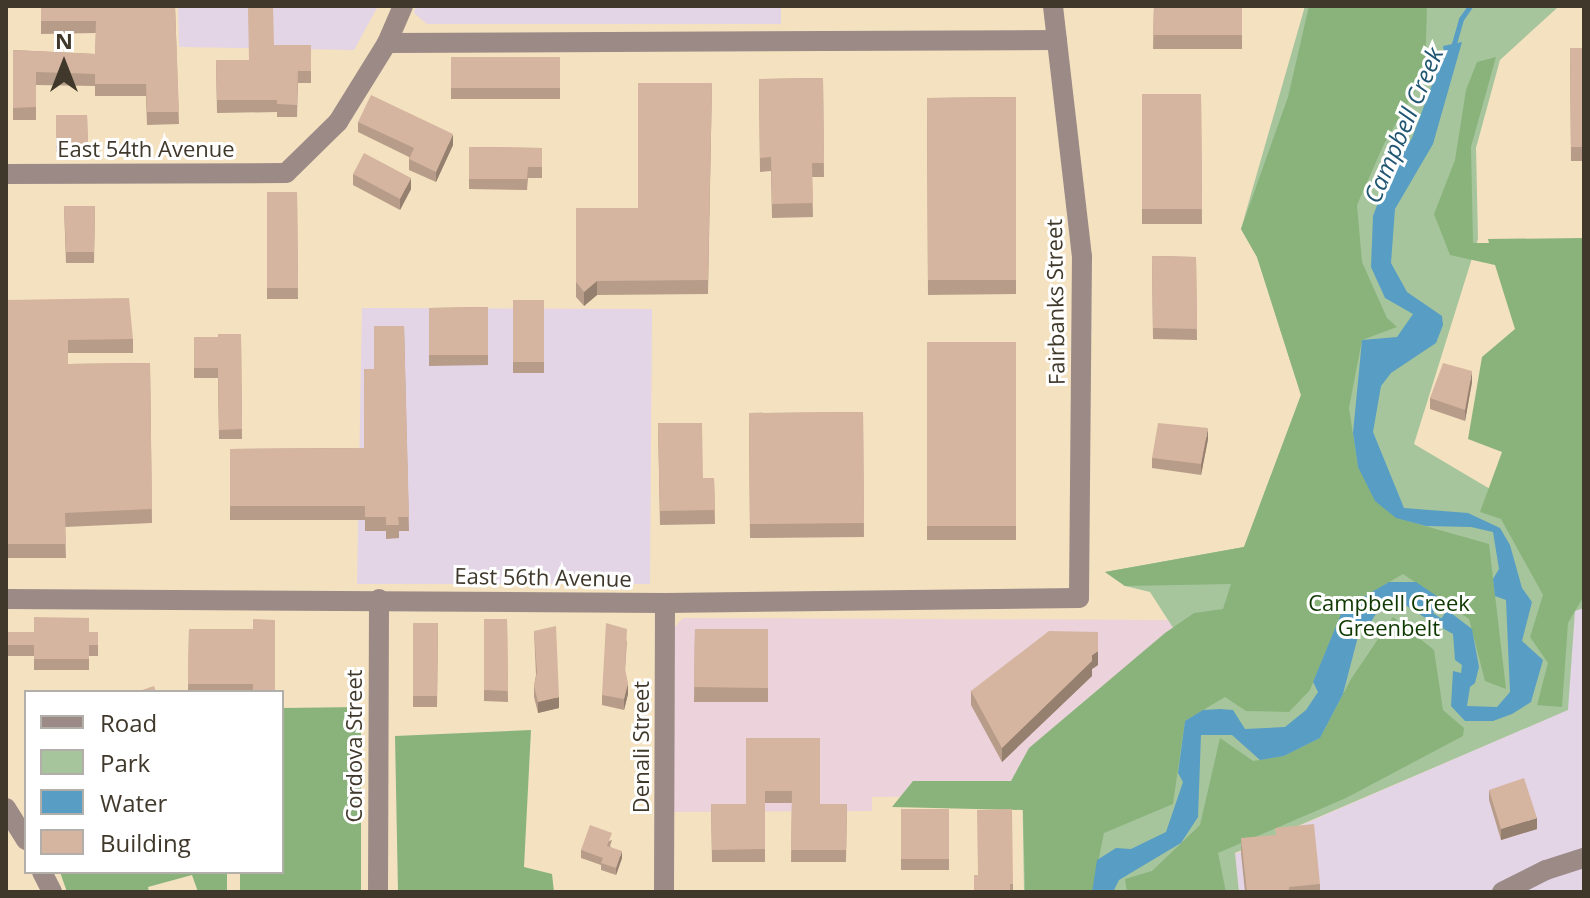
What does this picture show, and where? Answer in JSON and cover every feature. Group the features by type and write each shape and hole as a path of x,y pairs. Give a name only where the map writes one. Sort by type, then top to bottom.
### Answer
{"street":[{"path":"403,6 387,43 1057,40"},
{"name":"Fairbanks Street","path":"1053,6 1082,257 1079,598"},
{"name":"East 54th Avenue","path":"6,174 286,173 338,122 387,43"},
{"name":"East 56th Avenue","path":"6,599 665,603 1079,598"},
{"name":"Cordova Street","path":"378,892 379,599"},
{"name":"Denali Street","path":"664,892 665,603"},
{"path":"6,808 24,837"},
{"path":"1502,892 1546,870 1584,858"},
{"path":"43,874 52,892"}],"shaded area":[{"path":"178,6 378,6 354,50 179,47"},
{"path":"416,6 781,6 781,24 427,24 414,13"},
{"path":"362,308 652,309 650,584 357,584"},
{"path":"1584,608 1584,892 1239,892 1235,854 1567,710 1575,610"},
{"path":"683,618 1168,620 1177,634 1023,796 872,797 872,811 673,812 673,629"}],"green space":[{"name":"Campbell Creek Greenbelt","path":"1305,6 1584,6 1557,8 1500,60 1476,148 1478,239 1414,444 1534,515 1584,561 1584,608 1575,611 1568,710 1235,853 1239,892 1024,892 1022,770 1177,634 1150,592 1125,586 1105,572 1244,547 1301,395 1257,257 1241,229"},
{"path":"1309,6 1427,6 1425,74 1384,144 1357,205 1362,262 1387,318 1397,327 1362,340 1349,408 1358,467 1397,518 1489,544 1506,689 1485,681 1469,619 1403,574 1343,609 1310,690 1289,712 1246,711 1225,697 1185,721 1173,804 1104,833 1092,892 1025,892 1023,810 892,807 913,781 1011,781 1029,748 1165,633 1194,613 1223,609 1231,584 1125,586 1105,572 1244,547 1301,395 1257,257 1241,229 1288,97"},
{"path":"1496,57 1471,147 1473,243 1489,243 1488,239 1584,238 1584,596 1568,623 1562,707 1537,705 1548,663 1530,637 1543,595 1501,519 1480,512 1502,452 1468,439 1482,357 1515,329 1495,265 1450,255 1434,214 1455,160 1466,90 1477,62"},
{"path":"1393,617 1434,650 1443,710 1464,728 1463,736 1346,798 1218,853 1226,892 1127,892 1125,879 1152,871 1200,825 1220,738 1253,761 1284,756 1320,738 1351,679"},
{"path":"361,707 361,892 240,892 240,874 284,874 284,708"},
{"path":"531,730 524,867 552,874 554,892 398,892 395,736"},
{"path":"61,874 227,874 227,892 198,892 192,875 148,887 149,892 67,892"}],"water":[{"path":"1462,42 1433,144 1395,209 1391,263 1407,292 1442,316 1443,325 1436,343 1391,373 1381,386 1373,432 1404,508 1468,513 1500,528 1510,545 1522,588 1532,602 1522,641 1543,660 1531,702 1493,721 1465,721 1451,706 1453,671 1461,673 1462,665 1455,660 1453,634 1437,625 1447,610 1472,629 1479,667 1475,683 1470,687 1467,706 1497,707 1510,692 1506,600 1495,596 1493,579 1499,569 1493,532 1471,527 1426,526 1396,518 1375,501 1358,467 1353,433 1362,340 1397,337 1413,314 1385,298 1371,267 1373,216 1388,176 1412,138 1444,53 1443,46"},
{"path":"1389,582 1416,582 1444,601 1427,619 1407,606 1391,605 1375,615 1370,624 1361,625 1343,694 1320,738 1284,756 1260,760 1232,735 1201,735 1198,817 1181,843 1119,880 1113,892 1092,892 1097,860 1116,848 1131,849 1166,832 1183,782 1178,773 1185,721 1203,710 1220,709 1233,710 1245,729 1285,727 1306,710 1318,692 1313,682 1343,609"}],"building":[{"path":"41,6 175,6 179,112 147,112 146,84 95,84 95,74 36,72 36,107 13,108 13,50 95,54 96,21 41,21"},
{"path":"249,6 273,6 274,45 311,45 311,71 298,71 297,105 277,104 277,100 217,100 216,60 249,60"},
{"path":"1154,6 1242,6 1242,35 1153,35"},
{"path":"1570,48 1584,48 1584,147 1571,147"},
{"path":"451,57 560,57 560,88 451,88"},
{"path":"823,78 824,163 812,163 813,203 772,204 771,157 760,158 759,79"},
{"path":"638,83 712,83 708,280 597,281 584,292 576,282 576,208 638,208"},
{"path":"1142,94 1201,94 1202,209 1142,209"},
{"path":"371,95 453,134 436,172 409,159 414,148 358,122"},
{"path":"1016,97 1016,280 928,280 927,98"},
{"path":"56,115 87,115 88,145 56,145"},
{"path":"469,147 542,148 542,167 528,167 527,179 469,179"},
{"path":"364,153 411,178 400,199 353,174"},
{"path":"267,192 297,192 298,288 267,288"},
{"path":"64,206 95,206 94,252 66,252"},
{"path":"1152,256 1196,257 1197,329 1153,328"},
{"path":"129,298 133,339 68,340 68,364 150,363 152,509 65,513 66,544 6,544 6,300"},
{"path":"513,300 544,300 544,362 513,362"},
{"path":"488,307 488,355 429,355 429,308"},
{"path":"374,326 404,326 409,517 398,517 399,525 386,525 386,517 365,517 365,506 230,506 230,449 364,448 364,369 374,369"},
{"path":"218,334 241,334 242,429 219,430 218,368 194,368 194,337 218,337"},
{"path":"927,342 1016,342 1016,526 927,526"},
{"path":"1443,363 1472,371 1465,410 1430,398"},
{"path":"863,412 864,523 750,524 749,413"},
{"path":"658,423 702,423 703,478 714,478 715,510 660,511"},
{"path":"1158,423 1208,428 1201,464 1152,458"},
{"path":"34,617 89,618 89,632 98,632 98,645 89,645 89,659 34,659 34,645 6,645 6,632 34,632"},
{"path":"253,619 275,620 275,690 253,690 253,684 188,684 189,629 253,629"},
{"path":"484,619 507,619 508,691 484,690"},
{"path":"413,623 438,623 437,696 413,696"},
{"path":"606,623 627,629 625,669 628,683 624,699 602,695"},
{"path":"556,626 559,697 538,702 534,686 537,672 534,631"},
{"path":"695,629 768,629 768,688 694,687"},
{"path":"1049,631 1098,632 1098,651 1092,655 1092,661 1002,748 971,691"},
{"path":"746,738 820,738 820,804 847,804 846,850 791,850 792,791 765,791 765,849 712,850 711,804 746,804"},
{"path":"1524,778 1537,818 1501,829 1489,790"},
{"path":"901,809 949,809 949,859 901,859"},
{"path":"1012,809 1013,884 1010,883 1010,892 974,892 974,875 978,875 977,810"},
{"path":"1314,824 1320,884 1289,887 1289,892 1247,892 1241,838 1276,835 1275,828"},
{"path":"590,825 612,833 607,846 622,851 616,868 601,863 603,858 581,850"}],"waterway":[{"name":"Campbell Creek","path":"1453,47 1461,19 1470,6"},
{"name":"Campbell Creek","path":"1426,611 1444,623"}]}
